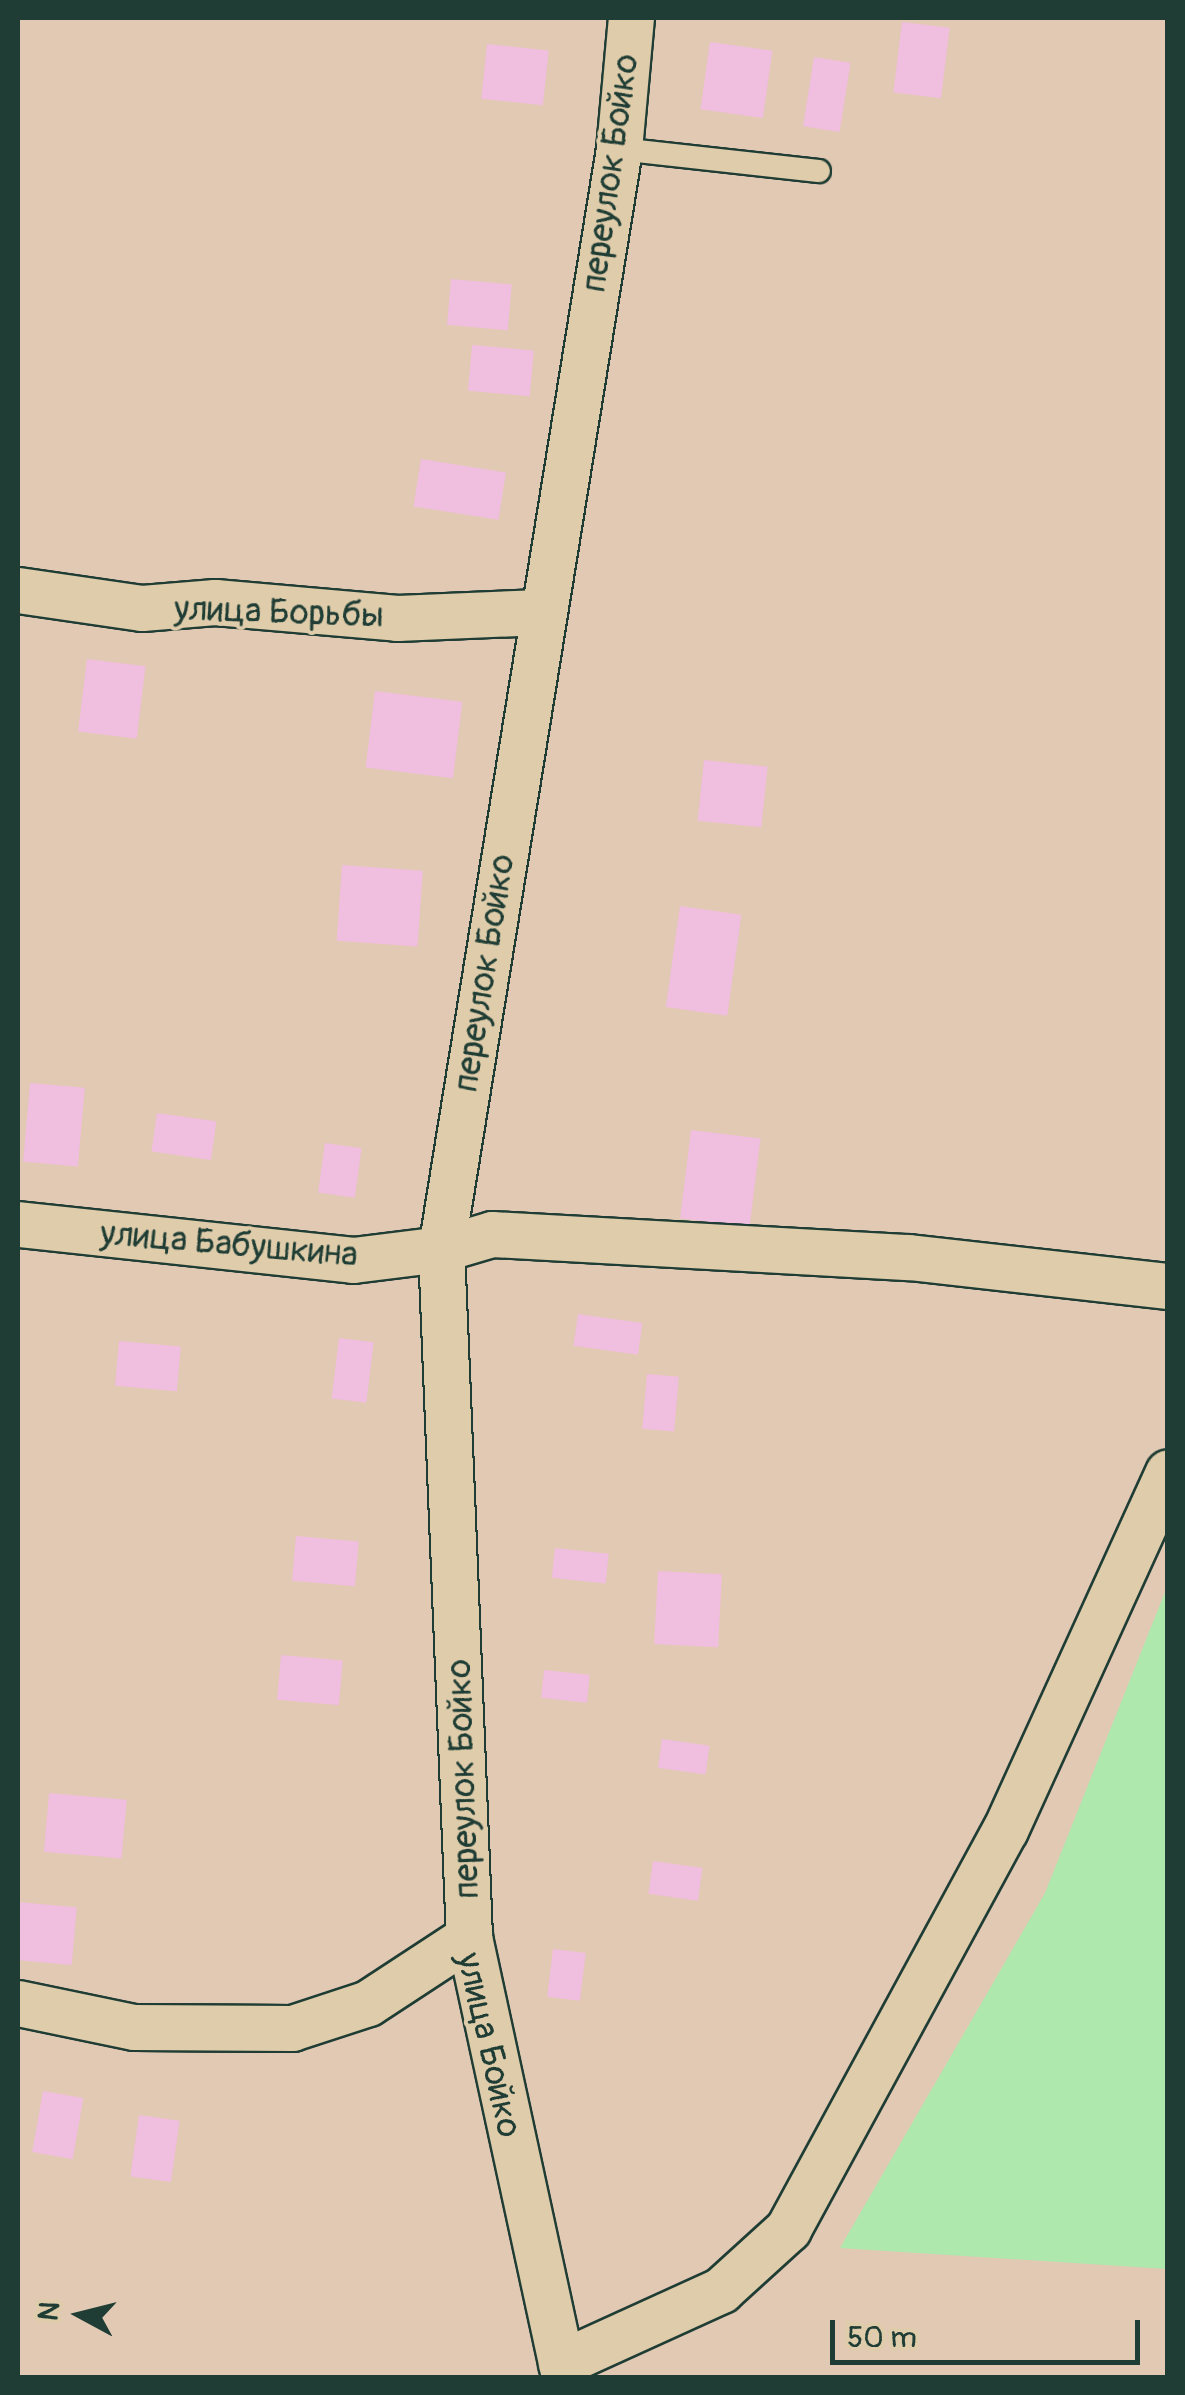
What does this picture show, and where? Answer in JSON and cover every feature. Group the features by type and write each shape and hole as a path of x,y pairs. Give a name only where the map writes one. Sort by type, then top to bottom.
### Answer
{"street":[{"name":"переулок Бойко","path":"468,1937 441,1249 618,149 631,18"},
{"name":"улица Борьбы","path":"18,590 142,608 216,602 397,618 541,612"},
{"name":"улица Бабушкина","path":"18,1224 353,1260 441,1249 492,1234 909,1257 1168,1286"},
{"path":"562,2370 720,2290 788,2230 1005,1830 1168,1472"},
{"name":"улица Бойко","path":"18,2003 134,2027 292,2028 368,2003 468,1937 562,2370"}],"lane":[{"path":"618,149 819,171"}],"green space":[{"path":"1167,1587 1167,2269 840,2248 1045,1893"}],"building":[{"path":"902,22 950,28 941,98 893,92"},
{"path":"710,42 772,51 763,118 701,109"},
{"path":"487,44 549,50 543,105 481,99"},
{"path":"814,57 851,63 840,132 803,126"},
{"path":"451,279 512,284 508,330 447,325"},
{"path":"472,345 534,350 530,396 468,391"},
{"path":"421,459 506,472 498,520 413,506"},
{"path":"87,659 146,666 137,739 78,731"},
{"path":"375,691 462,702 453,778 366,767"},
{"path":"704,760 768,767 761,827 698,821"},
{"path":"342,865 423,871 418,946 337,941"},
{"path":"680,906 741,915 727,1016 666,1007"},
{"path":"30,1083 85,1088 78,1166 23,1162"},
{"path":"157,1113 216,1121 211,1160 152,1152"},
{"path":"691,1130 760,1139 750,1227 680,1218"},
{"path":"325,1143 362,1148 355,1198 318,1193"},
{"path":"578,1314 642,1323 638,1355 574,1346"},
{"path":"339,1338 374,1342 366,1403 332,1399"},
{"path":"119,1341 181,1346 177,1391 115,1386"},
{"path":"647,1374 679,1377 674,1432 642,1429"},
{"path":"296,1536 359,1541 355,1586 292,1581"},
{"path":"555,1548 609,1554 606,1583 552,1578"},
{"path":"658,1571 722,1574 718,1647 654,1644"},
{"path":"281,1655 343,1660 339,1705 277,1700"},
{"path":"544,1670 590,1675 587,1703 541,1698"},
{"path":"662,1739 710,1746 705,1774 658,1768"},
{"path":"49,1793 127,1800 122,1859 44,1852"},
{"path":"653,1861 703,1868 698,1901 648,1894"},
{"path":"18,1902 77,1907 72,1965 18,1960"},
{"path":"553,1949 586,1953 580,2001 547,1997"},
{"path":"43,2091 83,2098 73,2159 32,2152"},
{"path":"139,2115 180,2121 171,2182 130,2176"}]}
